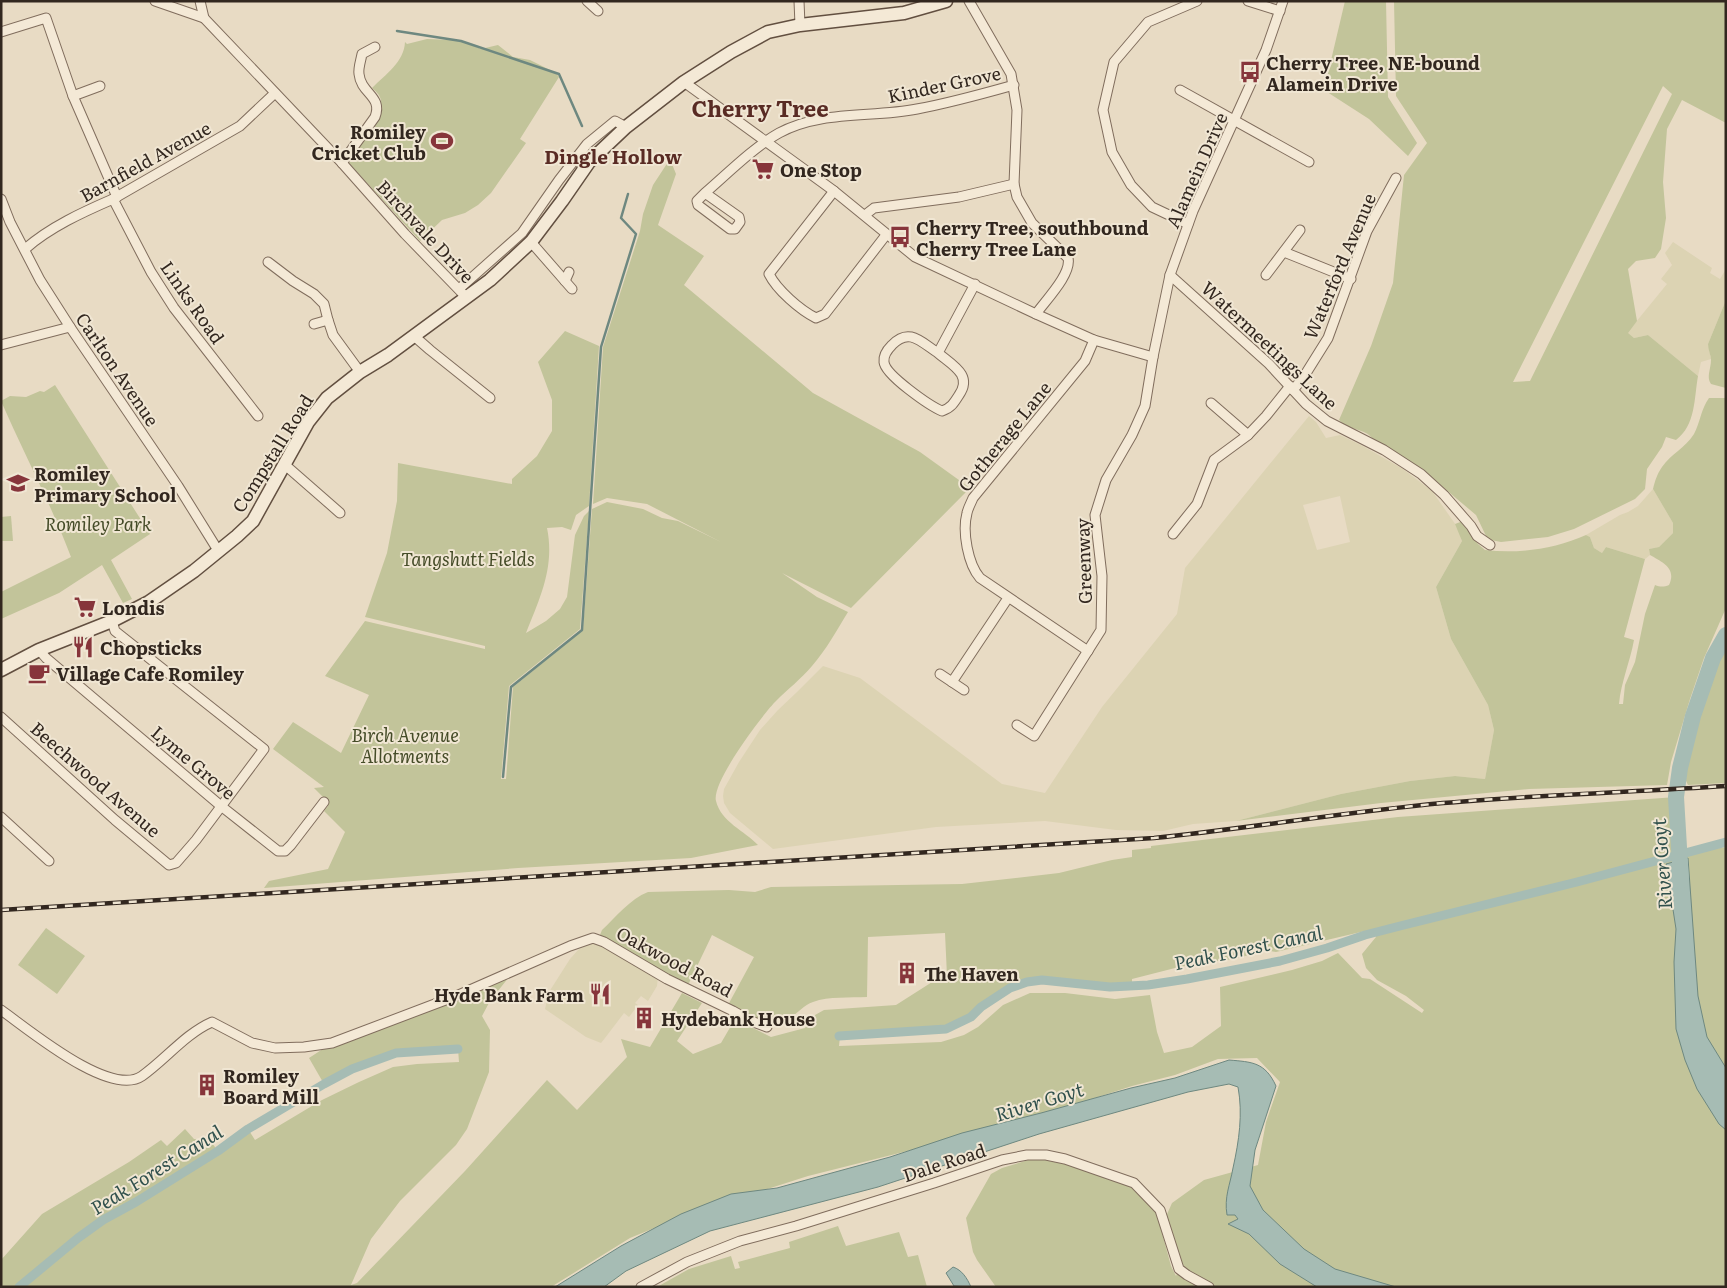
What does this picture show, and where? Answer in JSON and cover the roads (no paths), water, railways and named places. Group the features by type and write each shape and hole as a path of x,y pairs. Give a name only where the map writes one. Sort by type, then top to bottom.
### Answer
{"main road":[{"name":"Compstall Road","path":"1,670 39,650 112,621 160,595 219,552 253,521 308,422 327,398 360,372 414,336 463,293 490,280 531,242 589,162 626,127 684,82 747,42 768,32 800,25 904,13 946,1"}],"street":[{"name":"Birchvale Drive","path":"155,1 204,18 342,163 405,234 463,293"},
{"path":"200,1 204,18"},
{"path":"587,1 598,11"},
{"path":"970,1 1007,65 1014,85 1017,110 1014,184 1017,197 1032,223 1068,258 1069,263 1066,274 1036,314"},
{"path":"1188,224 1152,207 1132,185 1112,152 1103,110 1114,62 1148,22 1197,1"},
{"path":"1248,1 1280,12"},
{"name":"Alamein Drive","path":"1153,357 1170,275 1188,224 1266,50 1283,1"},
{"path":"797,2 800,25"},
{"name":"Links Road","path":"1,32 46,18 73,96 115,198 151,272 174,308 258,416"},
{"path":"342,163 377,110 377,105 364,87 358,72 362,54 375,48"},
{"path":"684,82 834,191 915,257 1094,340 1153,357"},
{"name":"Kinder Grove","path":"705,193 766,141 780,132 812,121 833,117 917,109 1014,85"},
{"path":"73,96 100,86"},
{"path":"1180,90 1309,162"},
{"name":"Barnfield Avenue","path":"25,249 36,239 115,198 240,126 275,93"},
{"name":"Compstall Road","path":"463,293 522,233 587,144 615,121 626,127"},
{"name":"Waterford Avenue","path":"1173,534 1197,504 1214,460 1248,435 1291,388 1303,378 1328,338 1367,231 1396,178"},
{"path":"865,215 874,208 950,198 1014,184"},
{"path":"834,191 769,274 774,284 807,313 816,318 825,314 886,235"},
{"path":"705,193 739,217 740,222 734,230 698,206 697,201 705,193"},
{"name":"Carlton Avenue","path":"1,199 10,222 40,280 178,486 219,552"},
{"path":"1266,275 1300,230"},
{"path":"531,242 572,289"},
{"path":"1284,252 1351,279"},
{"path":"268,262 314,294 324,304 333,335 360,372"},
{"path":"565,281 569,272"},
{"name":"Watermeetings Lane","path":"1170,275 1269,364 1291,388 1327,421 1384,450 1421,474 1444,496 1471,526 1477,536 1490,545"},
{"path":"938,353 976,284"},
{"path":"314,324 328,320"},
{"path":"1,345 70,327"},
{"path":"908,335 938,353 957,369 964,379 964,388 950,408 942,411 932,407 888,372 884,363 885,353 899,338 908,335"},
{"path":"414,336 490,398"},
{"name":"Gotherage Lane","path":"1088,651 980,578 974,571 970,560 967,545 966,514 977,492 1085,361 1094,340"},
{"name":"Greenway","path":"1017,726 1034,736 1101,630 1102,576 1095,515 1106,480 1132,435 1145,406 1153,357"},
{"path":"1212,403 1248,435"},
{"path":"284,464 340,513"},
{"path":"952,682 1008,598"},
{"path":"112,621 116,631 264,749 221,806"},
{"name":"Lyme Grove","path":"39,650 46,658 221,806 278,851 285,851 324,802"},
{"path":"940,674 964,690"},
{"name":"Beechwood Avenue","path":"1,717 115,820 169,865 176,863 221,806"},
{"path":"1,816 49,861"},
{"name":"Oakwood Road","path":"1,1010 64,1055 103,1076 123,1081 140,1078 199,1027 212,1022 252,1043 275,1048 304,1047 332,1043 456,996 570,946 593,938 604,942 667,979 767,1027"},
{"name":"Dale Road","path":"641,1287 687,1262 740,1241 934,1184 1002,1160 1027,1155 1046,1155 1065,1159 1134,1182 1160,1210 1179,1269 1209,1287"}],"water":[{"path":"1688,858 1698,996 1707,1037 1726,1068 1726,1130 1719,1124 1697,1089 1685,1060 1676,1029 1674,962 1676,929 1666,864"},
{"path":"1229,1060 1257,1065 1267,1072 1276,1086 1255,1150 1250,1186 1263,1210 1304,1249 1335,1269 1396,1287 1317,1287 1280,1264 1249,1234 1228,1224 1238,1219 1235,1215 1227,1215 1226,1202 1240,1128 1238,1087 1229,1084 1188,1092 1039,1134 878,1187 710,1231 626,1271 604,1287 555,1287 621,1246 681,1214 731,1194 777,1188 890,1157 962,1133 1175,1078"},
{"path":"953,1267 964,1275 971,1287 954,1286 946,1273"}],"waterway":[{"path":"397,31 461,41 559,74 582,126"},
{"path":"503,777 511,687 582,630 601,347 636,234 621,218 628,194"},
{"name":"River Goyt","path":"1681,881 1676,797 1680,768 1693,716 1713,658 1726,635"},
{"name":"Peak Forest Canal","path":"839,1036 946,1029 971,1017 981,1007 1010,988 1027,982 1042,980 1110,987 1148,985 1280,961 1365,935 1577,882 1726,842"},
{"name":"Peak Forest Canal","path":"19,1287 78,1238 103,1220 136,1202 218,1151 248,1129 324,1084 352,1069 396,1053 458,1049"}],"railway":[{"path":"1,910 1154,838 1443,803 1726,786"}],"place":[{"name":"Cherry Tree, NE-bound Alamein Drive","path":"1250,72"},
{"name":"Romiley Cricket Club","path":"442,141"},
{"name":"One Stop","path":"763,169"},
{"name":"Cherry Tree, southbound Cherry Tree Lane","path":"900,237"},
{"name":"Romiley Primary School","path":"18,483"},
{"name":"Londis","path":"85,607"},
{"name":"Chopsticks","path":"83,647"},
{"name":"Village Cafe Romiley","path":"39,673"},
{"name":"The Haven","path":"907,973"},
{"name":"Hyde Bank Farm","path":"600,994"},
{"name":"Hydebank House","path":"644,1018"},
{"name":"Romiley Board Mill","path":"207,1085"}],"district":[{"name":"Cherry Tree","path":"760,107"},
{"name":"Dingle Hollow","path":"613,156"}],"park label":[{"name":"Romiley Park","path":"98,523"},
{"name":"Tangshutt Fields","path":"468,558"},
{"name":"Birch Avenue Allotments","path":"405,744"}]}
